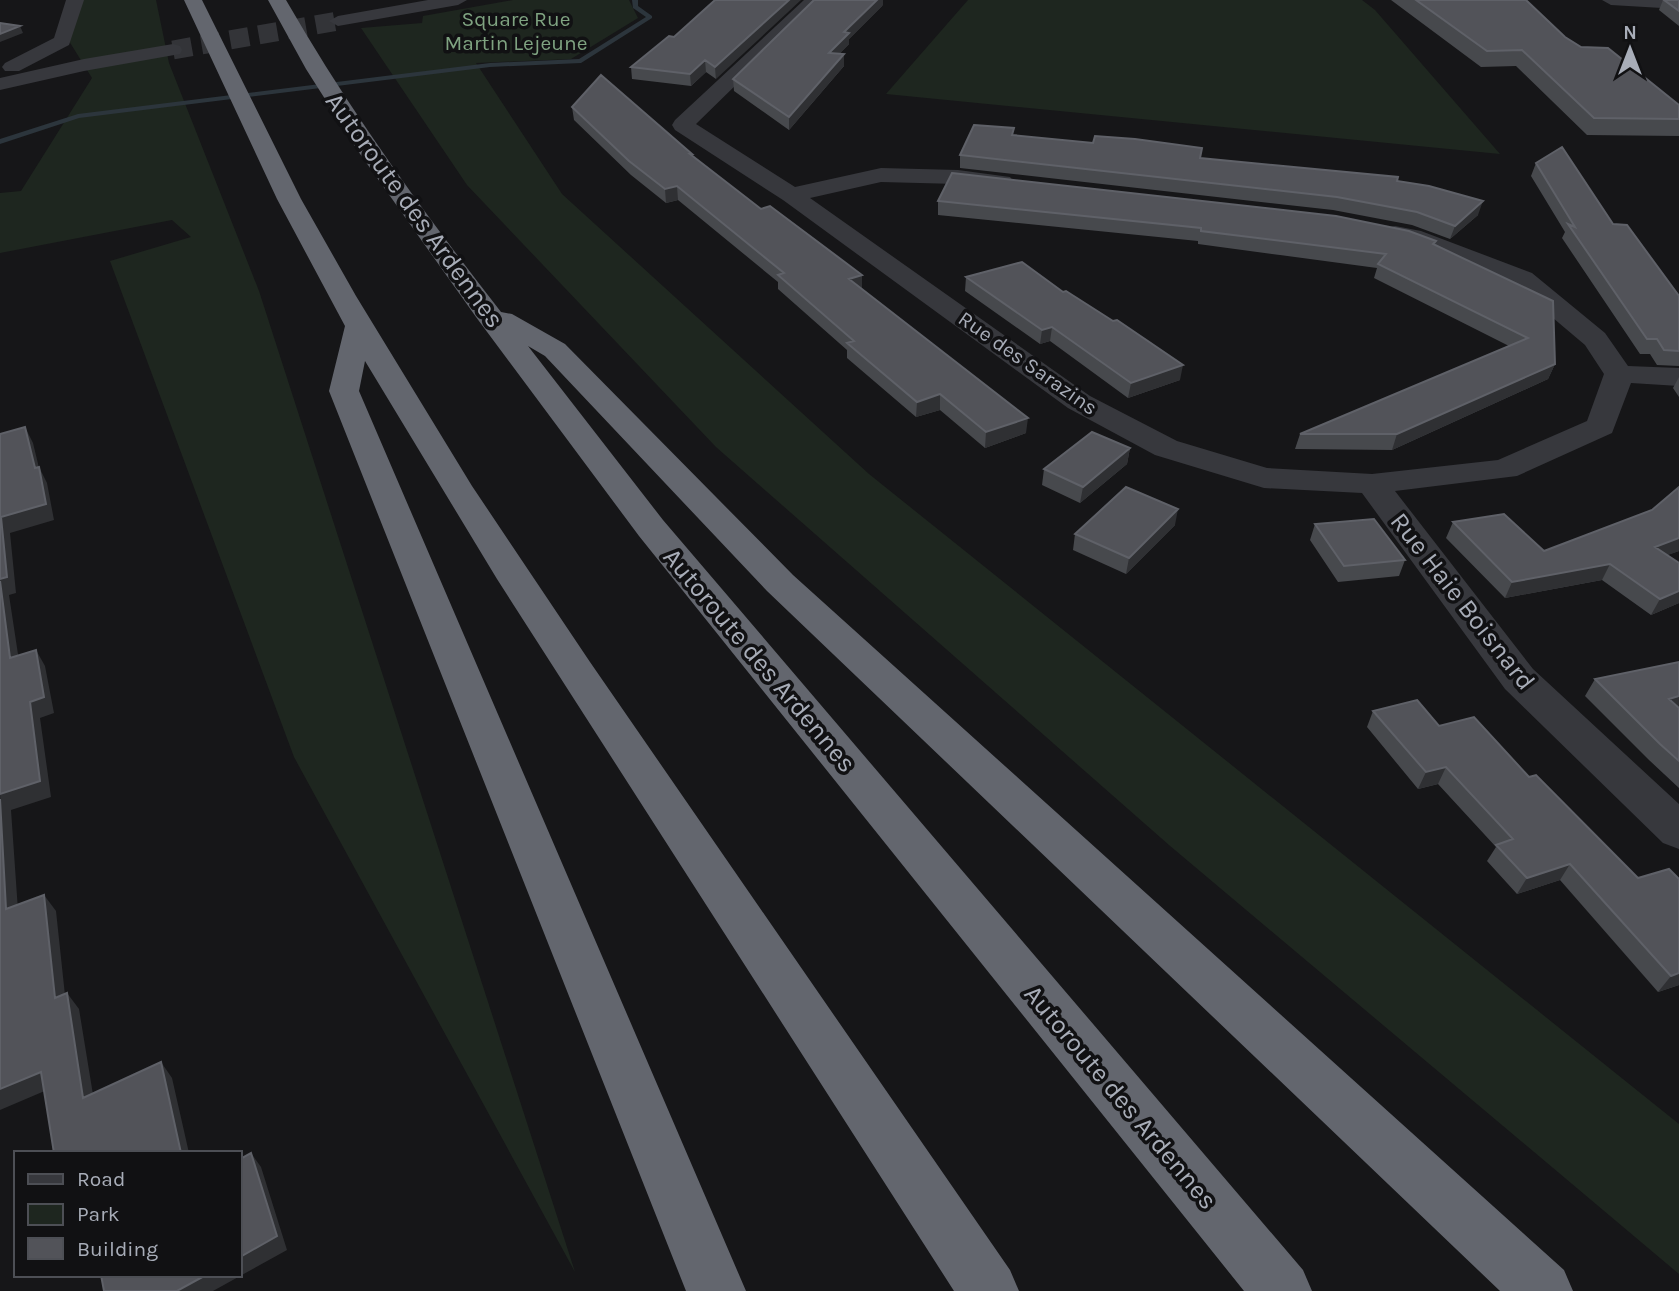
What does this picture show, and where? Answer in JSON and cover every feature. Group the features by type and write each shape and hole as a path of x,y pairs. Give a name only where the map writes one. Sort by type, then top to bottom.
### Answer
{"highway":[{"path":"193,0 225,74 269,162 359,326 505,567 989,1291"},
{"name":"Autoroute des Ardennes","path":"276,0 316,69 366,146 486,311 651,528 1282,1291"},
{"path":"486,311 555,350 780,583 1543,1291"},
{"path":"359,326 344,391 716,1291"}],"street":[{"path":"0,73 62,41 75,0"},
{"path":"338,20 458,0"},
{"name":"Rue des Sarazins","path":"814,0 683,125 791,195 1079,402 1166,448 1264,478 1372,484 1505,469 1601,426 1619,374"},
{"path":"1611,0 1679,4"},
{"path":"0,84 84,65 173,50"},
{"path":"0,60 21,64"},
{"path":"791,195 881,175 958,177 1028,185"},
{"path":"1373,228 1412,236 1523,279 1595,340 1619,374 1679,377"},
{"name":"Rue Haie Boisnard","path":"1372,484 1519,679 1679,831"}],"green space":[{"path":"75,0 156,0 169,63 259,291 575,1272 294,757 110,261 191,237 172,220 0,253 0,193 21,191 92,78 69,41"},
{"name":"Square Rue Martin Lejeune","path":"513,0 629,0 638,18 571,59 476,63 562,194 869,474 1679,1124 1679,1274 1169,845 716,447 467,185 361,28 422,23 423,16"},
{"path":"968,0 1362,0 1375,10 1500,154 886,94"}],"building":[{"path":"715,0 789,0 715,67 705,60 690,74 631,67 669,36 674,37"},
{"path":"814,0 877,0 844,32 849,33 829,53 844,54 789,117 733,79"},
{"path":"1416,0 1526,0 1565,37 1581,47 1608,48 1679,105 1679,119 1594,118 1522,50 1487,51"},
{"path":"1664,0 1679,0 1679,11"},
{"path":"0,23 20,26 0,34"},
{"path":"601,75 690,154 761,209 770,206 862,275 849,279 1028,418 986,432 940,394 917,402 847,343 854,341 778,275 784,273 677,186 665,189 629,161 572,107"},
{"path":"974,125 1014,128 1012,135 1093,143 1095,136 1135,139 1202,148 1200,158 1398,177 1397,181 1429,186 1483,201 1455,226 1417,212 1337,197 960,155"},
{"path":"1562,147 1613,224 1627,225 1679,296 1679,351 1664,350 1657,339 1647,339 1568,224 1575,227 1536,163"},
{"path":"952,173 1336,216 1409,231 1436,241 1433,244 1553,301 1555,364 1397,434 1300,434 1528,338 1378,264 1386,254 1201,231 1201,228 938,201"},
{"path":"1022,262 1063,292 1066,291 1113,321 1117,320 1183,365 1131,383 1052,327 1042,330 966,277"},
{"path":"25,427 35,468 39,467 46,504 1,517 7,577 0,579 0,434"},
{"path":"1092,432 1130,448 1083,487 1044,469"},
{"path":"1126,487 1178,509 1129,558 1075,534"},
{"path":"1679,487 1679,538 1655,547 1679,563 1679,591 1660,599 1610,564 1512,582 1453,522 1504,514 1544,551 1652,510"},
{"path":"1374,519 1405,560 1344,566 1315,524"},
{"path":"0,581 10,658 36,650 44,697 30,702 40,781 0,794"},
{"path":"1679,662 1679,696 1669,699 1679,708 1679,761 1595,679"},
{"path":"1417,700 1439,726 1474,717 1529,777 1536,775 1638,878 1669,869 1679,879 1679,973 1671,976 1570,864 1527,878 1496,845 1513,839 1446,767 1426,772 1373,711"},
{"path":"0,799 6,909 44,895 55,998 67,993 83,1098 161,1062 181,1151 54,1151 41,1072 0,1089"},
{"path":"251,1153 277,1236 242,1256 242,1158"},
{"path":"101,1277 202,1277 177,1291 104,1291"}],"waterway":[{"path":"0,142 78,116 490,65 581,61 650,17 635,7 635,0"}],"tunnel":[{"path":"173,50 338,21"}]}
